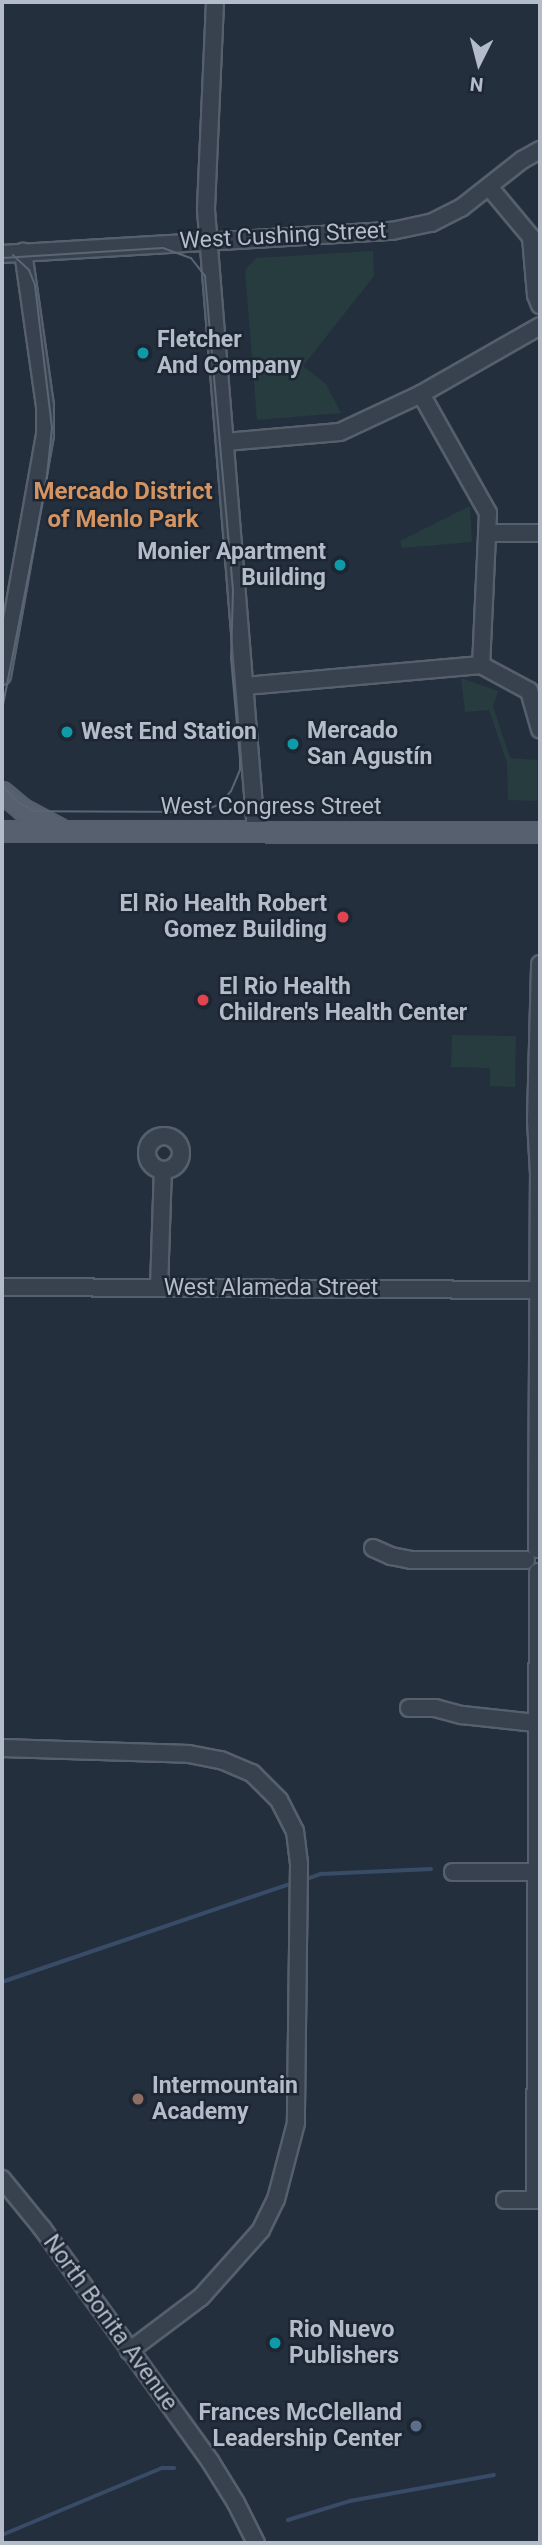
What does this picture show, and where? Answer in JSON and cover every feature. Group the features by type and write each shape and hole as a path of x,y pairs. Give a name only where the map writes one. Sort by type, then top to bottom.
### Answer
{"main road":[{"path":"2,792 22,809 64,831"},
{"name":"West Congress Street","path":"2,831 540,832"}],"street":[{"path":"215,2 206,211 256,831"},
{"name":"West Cushing Street","path":"2,254 392,231 431,223 461,208 490,188 522,160 540,150"},
{"path":"490,188 531,237 536,295 540,305"},
{"path":"2,676 45,435 45,406 23,252"},
{"path":"225,442 340,432 421,394 540,326"},
{"path":"421,394 488,513 481,665"},
{"path":"487,533 540,533"},
{"path":"245,686 481,665 529,691 540,729"},
{"path":"505,2200 537,2200 536,1723 539,1572 528,1567 535,1553 539,1290 536,1120 540,964"},
{"path":"159,1288 163,1170"},
{"name":"West Alameda Street","path":"2,1287 539,1290"},
{"path":"373,1548 391,1556 411,1560 535,1553"},
{"path":"409,1708 435,1708 462,1715 536,1723"},
{"path":"2,1748 189,1754 221,1760 252,1773 279,1800 295,1831 299,1866 296,2123 279,2189 261,2230 201,2297 129,2351"},
{"path":"453,1872 538,1872"},
{"name":"North Bonita Avenue","path":"2,2179 42,2228 220,2476 256,2543"}],"green space":[{"path":"373,251 374,276 303,366 326,384 341,413 257,420 245,270 256,258"},
{"path":"470,506 472,542 402,548 400,541"},
{"path":"461,678 498,691 493,706 510,758 537,760 537,801 508,800 507,763 489,710 465,712"},
{"path":"452,1035 516,1036 515,1087 490,1086 490,1068 451,1067"}],"waterway":[{"path":"310,1878 321,1874 431,1869"},
{"path":"2,1982 287,1885"},
{"path":"2,2535 162,2468 174,2468"},
{"path":"288,2520 350,2501 494,2475"}],"tram line":[{"path":"2,258 163,248 191,258 205,276 233,591 231,658 240,758 240,770 231,791 220,804 201,812 34,811 16,801 2,785"},
{"path":"2,710 46,486 52,428 35,285 29,270 13,255"}],"place":[{"name":"Fletcher And Company","path":"143,353"},
{"name":"Monier Apartment Building","path":"340,565"},
{"name":"West End Station","path":"67,732"},
{"name":"Mercado San Agustín","path":"293,744"},
{"name":"El Rio Health Robert Gomez Building","path":"343,917"},
{"name":"El Rio Health Children's Health Center","path":"203,1000"},
{"name":"Intermountain Academy","path":"138,2099"},
{"name":"Rio Nuevo Publishers","path":"275,2343"},
{"name":"Frances McClelland Leadership Center","path":"416,2426"}],"district":[{"name":"Mercado District of Menlo Park","path":"123,506"}]}
